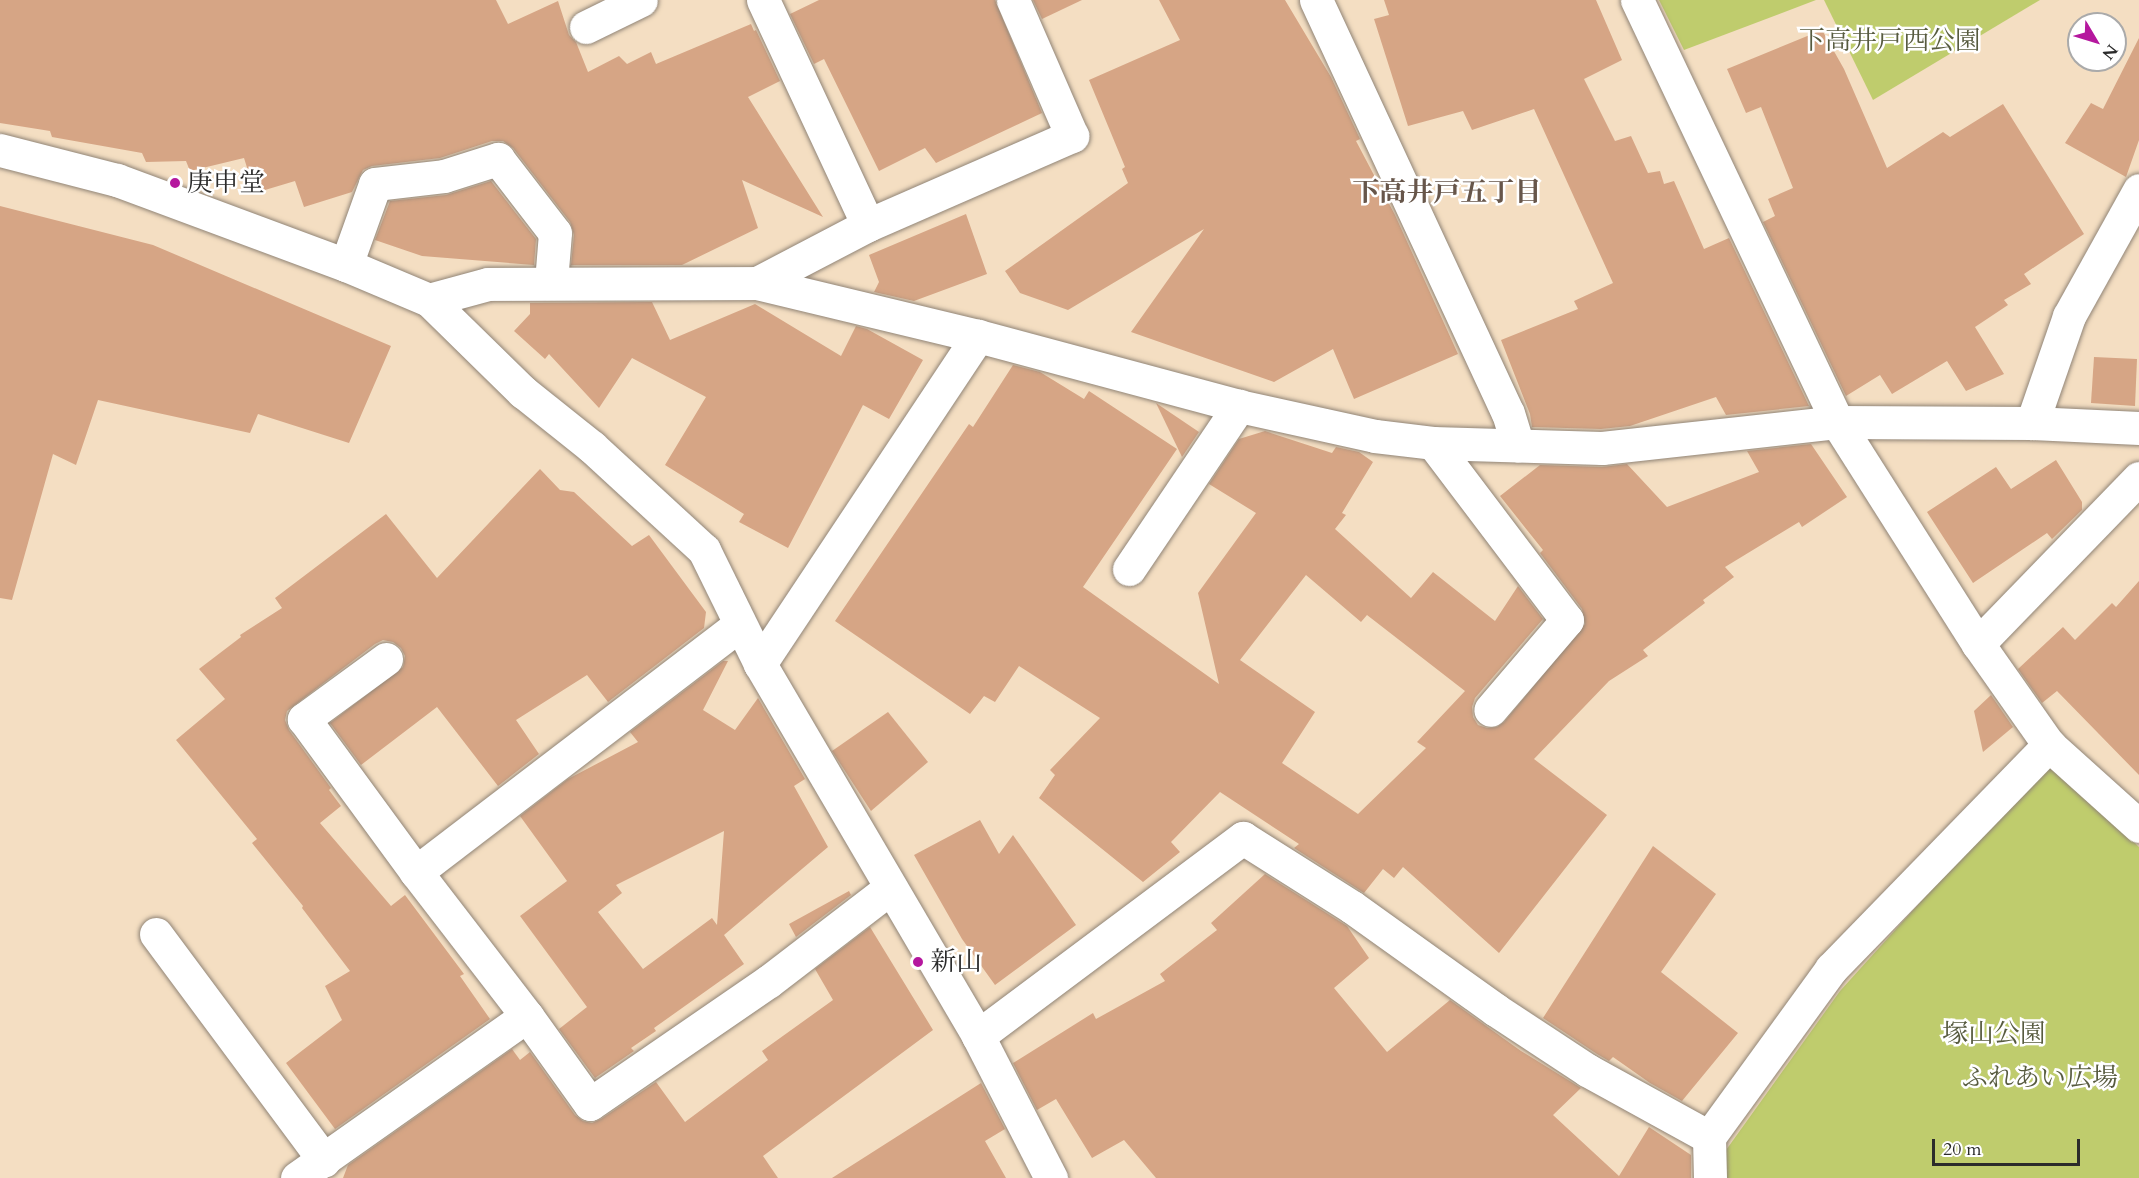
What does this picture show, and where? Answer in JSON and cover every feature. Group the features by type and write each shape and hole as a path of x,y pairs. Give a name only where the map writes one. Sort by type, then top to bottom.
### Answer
{"street":[{"path":"586,27 641,0"},
{"path":"763,0 868,225"},
{"path":"757,283 868,225 1072,136 1013,0"},
{"path":"1316,0 1508,413 1518,445"},
{"path":"1637,0 1837,422 1978,644 2049,745 2139,826"},
{"path":"0,150 117,180 346,265 429,300 523,392 592,447 704,550 760,664 978,1036 1051,1178"},
{"path":"346,265 375,184 444,176 498,159 555,233 551,282"},
{"path":"2032,423 2069,316 2139,190"},
{"path":"429,300 488,284 757,283 978,336 1239,406 1375,436 1433,443 1602,448 1837,422 2032,423 2139,428"},
{"path":"760,664 978,336"},
{"path":"1129,568 1239,406"},
{"path":"1433,443 1567,620 1490,710"},
{"path":"1978,644 2139,478"},
{"path":"416,872 739,625"},
{"path":"386,658 304,719 416,872 527,1016 590,1104 769,981 890,888"},
{"path":"1710,1178 1709,1137 1831,969 2049,745"},
{"path":"978,1036 1242,838 1352,907 1496,1010 1587,1070 1709,1137"},
{"path":"156,934 309,1172 527,1016"}],"green space":[{"name":"下高井戸西公園","path":"1659,0 1816,0 1684,50"},
{"name":"下高井戸西公園","path":"1824,0 2040,0 1873,100"},
{"name":"塚山公園","path":"2049,760 2139,847 2139,1178 1706,1178 1840,991"}],"building":[{"path":"0,0 496,0 508,24 558,1 569,35 576,42 588,72 619,56 627,64 651,52 656,64 751,24 780,81 748,97 823,217 742,180 758,228 682,265 571,265 574,235 570,222 513,148 503,141 492,141 440,158 372,166 363,170 352,192 304,207 295,181 255,193 244,158 190,171 186,161 146,162 142,153 52,137 50,131 0,123"},
{"path":"819,0 995,0 1042,113 936,163 925,148 879,171 824,59 814,64 790,14"},
{"path":"1033,0 1082,0 1042,19"},
{"path":"1159,0 1285,0 1331,77 1360,139 1356,141 1395,215 1458,354 1354,399 1333,349 1274,382 1131,332 1204,229 1068,310 1020,293 1005,271 1128,183 1122,169 1125,167 1089,80 1180,40"},
{"path":"1384,0 1596,0 1622,60 1584,79 1615,141 1631,136 1648,173 1660,171 1664,184 1674,181 1704,249 1729,238 1809,406 1726,415 1716,397 1630,426 1601,429 1532,427 1530,414 1501,340 1578,309 1574,301 1613,283 1534,109 1472,130 1463,111 1408,126 1374,19 1389,15"},
{"path":"1822,30 1844,69 1887,168 1943,132 1950,137 2003,104 2084,234 2024,274 2031,284 2004,300 2008,305 1975,327 2004,374 1966,391 1947,361 1892,394 1880,375 1846,396 1763,222 1775,216 1768,199 1793,188 1761,107 1746,113 1727,69"},
{"path":"2139,38 2139,140 2126,177 2065,143 2091,103 2103,109 2122,72 2127,72 2127,62"},
{"path":"491,181 536,239 534,265 422,256 375,240 390,201 446,195"},
{"path":"0,206 153,245 391,346 349,443 258,414 250,433 98,400 76,465 53,454 12,600 0,598"},
{"path":"966,214 987,274 914,301 874,292 879,282 869,255"},
{"path":"652,302 670,340 755,304 841,356 856,326 867,329 923,360 889,419 863,405 788,548 739,522 744,514 665,465 706,397 632,358 599,408 549,354 545,359 514,331 530,314 530,303"},
{"path":"2094,357 2137,359 2135,406 2091,403"},
{"path":"1013,365 1040,372 1084,399 1089,391 1177,449 1083,587 1219,684 1198,593 1256,513 1209,484 1239,439 1265,431 1332,453 1336,447 1359,452 1373,462 1342,513 1346,515 1335,529 1411,598 1433,572 1495,621 1518,586 1543,619 1475,698 1472,707 1473,717 1478,725 1487,728 1497,727 1504,722 1585,624 1582,609 1540,553 1543,550 1500,496 1540,465 1602,467 1627,464 1667,507 1759,472 1747,451 1811,444 1847,497 1802,527 1799,522 1725,567 1734,577 1703,600 1705,603 1643,650 1648,656 1609,681 1534,759 1607,815 1499,953 1403,867 1394,878 1383,869 1364,893 1294,848 1299,844 1220,792 1171,842 1180,852 1143,882 1039,798 1055,775 1050,770 1100,718 1019,666 995,702 984,696 970,714 835,621 969,424 973,427","holes":["1306,575 1361,622 1367,615 1465,691 1417,742 1426,748 1358,814 1282,763 1315,712 1240,660"]},
{"path":"1156,403 1199,432 1182,457"},
{"path":"2056,460 2082,502 2082,510 2052,539 2047,533 1973,583 1927,512 1996,467 2011,489"},
{"path":"540,469 560,490 574,492 632,546 649,535 706,612 704,628 608,702 587,675 516,720 539,754 498,786 437,707 361,765 330,723 403,667 405,656 401,648 393,642 383,640 375,644 287,711 285,720 289,730 331,788 329,790 341,806 320,823 391,906 405,895 464,974 460,976 490,1019 335,1129 286,1063 342,1020 325,986 350,971 302,908 303,906 252,843 257,839 176,740 225,699 199,669 241,637 240,635 282,608 275,598 386,514 437,578"},
{"path":"2139,581 2139,775 2057,691 2042,703 2018,669 2063,627 2075,640 2112,603 2116,607"},
{"path":"723,661 728,661 703,710 735,730 758,698 805,779 794,786 828,847 724,935 744,964 654,1028 656,1031 631,1048 634,1051 595,1078 559,1029 587,1007 520,916 567,881 520,816 568,779 638,742 630,732","holes":["724,831 717,925 712,918 643,969 598,912 622,893 616,885"]},
{"path":"1991,695 2013,727 1983,752 1974,711"},
{"path":"888,712 928,762 871,811 832,751"},
{"path":"980,820 999,854 1013,835 1076,925 995,985 962,939 914,855"},
{"path":"1653,846 1716,894 1661,972 1738,1033 1682,1101 1650,1083 1613,1057 1609,1061 1597,1054 1543,1018"},
{"path":"1265,874 1347,926 1369,958 1334,988 1387,1052 1450,1000 1521,1051 1581,1088 1553,1115 1619,1176 1649,1127 1691,1155 1691,1178 1156,1178 1124,1140 1092,1158 1056,1099 1037,1110 1013,1063 1093,1013 1096,1019 1165,981 1160,974 1217,930 1211,923"},
{"path":"849,891 851,895 796,937 789,924"},
{"path":"870,927 933,1030 763,1156 778,1178 343,1178 348,1165 512,1049 520,1060 530,1052 575,1115 583,1121 592,1123 601,1119 656,1082 685,1122 768,1060 762,1051 833,1000 815,969"},
{"path":"981,1083 1005,1129 985,1141 1006,1178 832,1178"}],"place":[{"name":"庚申堂","path":"175,183"},
{"name":"新山","path":"918,962"}],"district":[{"name":"下高井戸五丁目","path":"1447,193"}],"park label":[{"name":"ふれあい広場","path":"2040,1078"}]}
